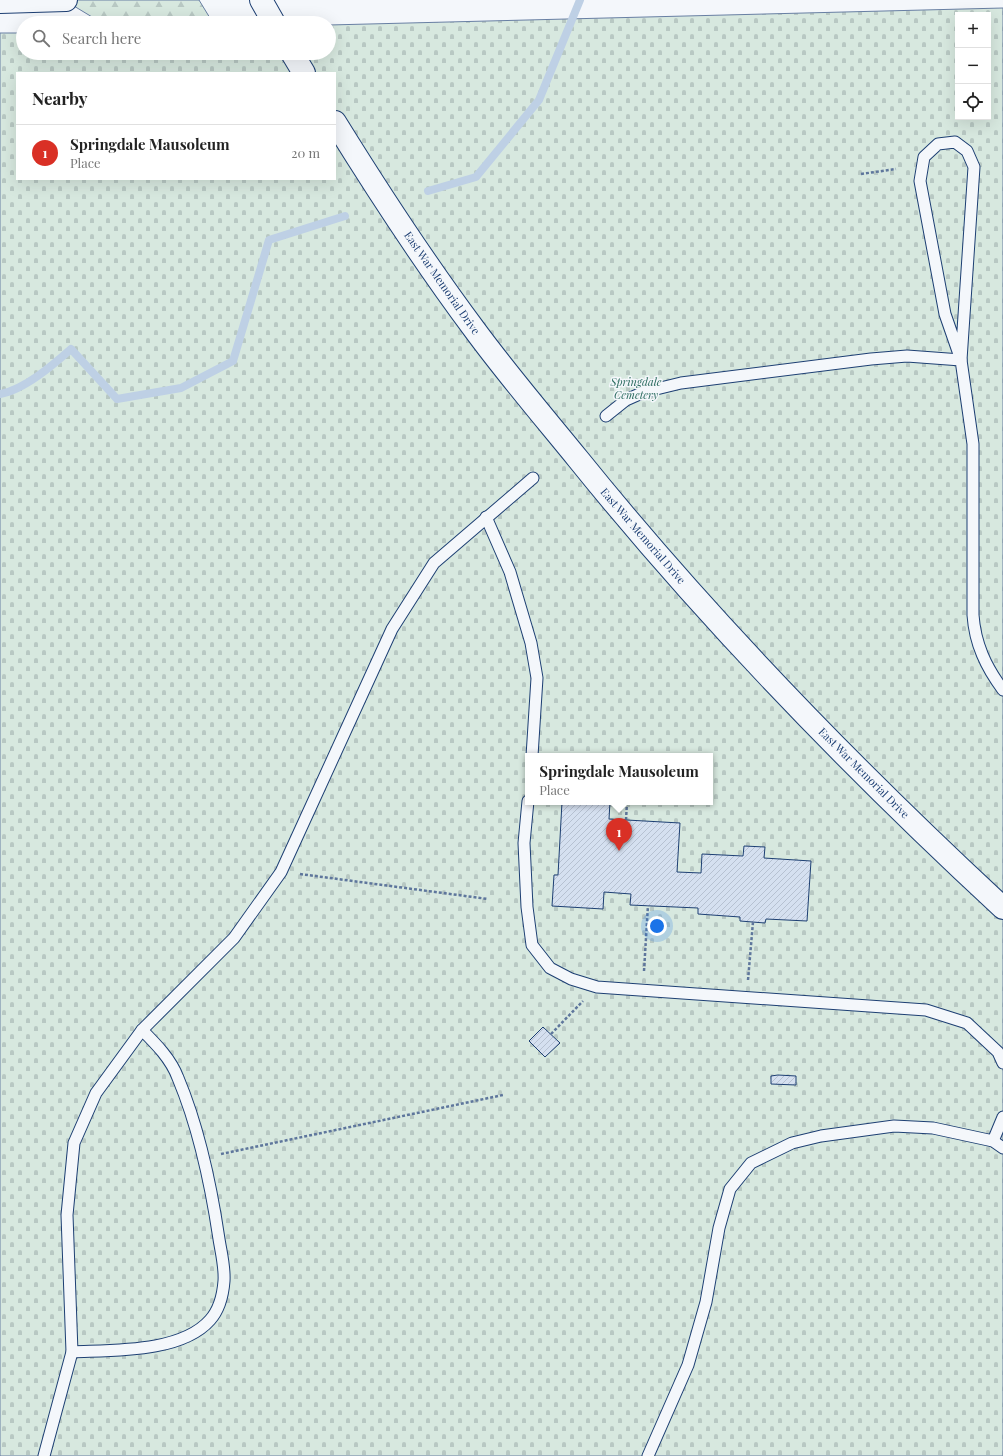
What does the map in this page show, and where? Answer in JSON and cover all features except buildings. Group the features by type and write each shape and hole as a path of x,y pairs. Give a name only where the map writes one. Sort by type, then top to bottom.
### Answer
{"main road":[{"path":"0,2 66,0"},
{"path":"261,0 270,16"},
{"path":"296,60 303,72"},
{"name":"East War Memorial Drive","path":"336,124 406,234 472,326 623,514 724,629 825,734 900,811 1003,908"}],"lane":[{"path":"961,360 974,167 967,151 955,142 938,144 924,156 920,181 945,314 961,360 973,444 972,615 974,632 982,656 993,677 1003,690"},
{"path":"606,416 626,400 644,392 681,383 871,359 907,356 961,360"},
{"path":"44,1456 72,1352 67,1215 74,1143 96,1093 142,1030 234,938 281,872 392,629 434,563 533,478"},
{"path":"486,517 510,572 531,643 537,678 532,753"},
{"path":"528,805 524,843 527,907 532,945 550,968 571,979 597,987 926,1010 967,1023 998,1052 1003,1063"},
{"path":"72,1352 138,1349 194,1333 211,1320 220,1301 224,1280 217,1225 203,1158 191,1113 178,1077 156,1043 142,1030"},
{"path":"993,1142 1003,1117"},
{"path":"648,1456 688,1365 706,1302 719,1228 730,1189 751,1163 792,1143 821,1136 894,1126 933,1128 993,1142 1003,1148"}],"path":[{"path":"861,174 896,169"},
{"path":"626,820 627,805"},
{"path":"281,872 488,899"},
{"path":"644,962 648,906"},
{"path":"749,965 753,922"},
{"path":"551,1034 597,987"},
{"path":"203,1158 503,1095"}],"green space":[{"path":"64,0 199,0 209,16 90,16"},
{"name":"Springdale Cemetery","path":"1003,8 1003,1456 0,1456 0,33 16,33 16,60 336,60 336,25"}],"waterway":[{"path":"428,191 476,177 539,100 580,0"},
{"path":"0,394 19,388 38,376 71,349 117,399 181,388 233,361 269,240 345,216"}],"place":[{"name":"Springdale Mausoleum","path":"619,851"}]}
